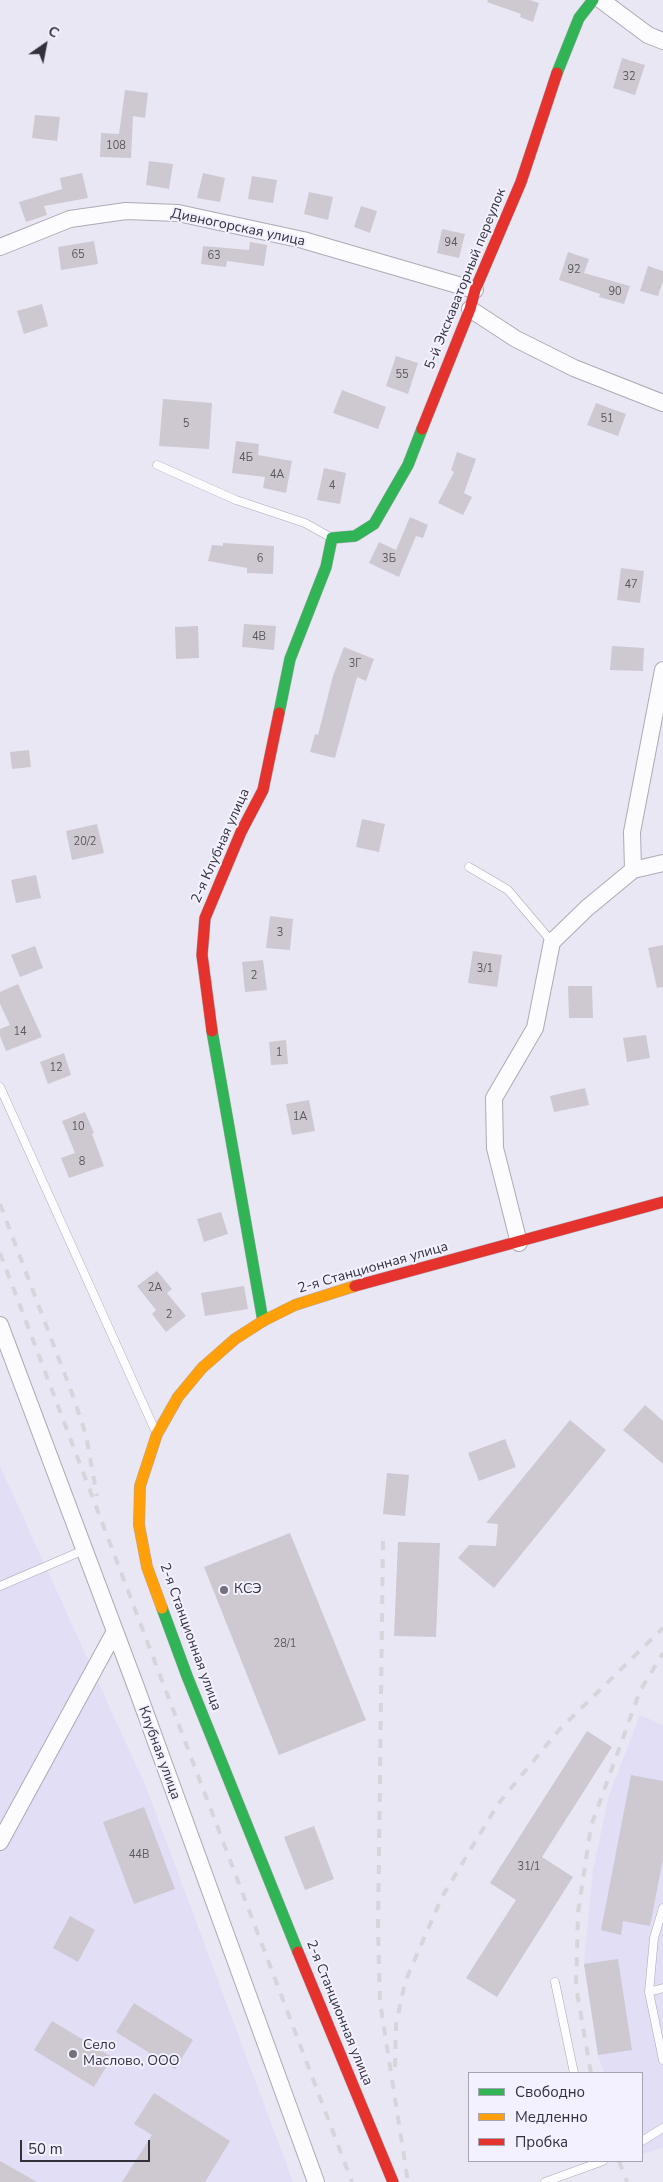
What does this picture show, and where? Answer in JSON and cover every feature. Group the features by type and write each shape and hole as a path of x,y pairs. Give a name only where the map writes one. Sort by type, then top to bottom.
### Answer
{"street":[{"name":"5-й Экскаваторный переулок","path":"332,538 356,536 374,524 408,465 470,309 475,290 521,182 553,83 579,18 593,0"},
{"path":"600,0 648,35 663,41"},
{"name":"Дивногорская улица","path":"0,247 70,219 126,211 178,213 303,240 475,290"},
{"path":"470,309 516,338 574,368 663,403"},
{"name":"2-я Клубная улица","path":"263,1321 213,1035 202,956 205,918 241,832 263,790 290,658 322,576 332,538"},
{"path":"633,870 632,832 663,670"},
{"path":"519,1243 495,1148 494,1098 535,1028 552,942 587,908 633,870 663,863"},
{"name":"2-я Станционная улица","path":"393,2182 374,2140 187,1676 147,1567 139,1525 140,1486 157,1434 178,1396 202,1368 235,1339 263,1321 295,1305 323,1295 519,1243 663,1202"},
{"name":"Клубная улица","path":"0,1325 136,1688 316,2182"},
{"path":"0,1842 114,1633"}],"lane":[{"path":"157,465 236,500 305,523 332,538"},
{"path":"469,868 508,890 552,942"},
{"path":"0,1087 157,1434"},
{"path":"0,1586 84,1550"},
{"path":"663,1908 654,1938 650,1992 663,2060"},
{"path":"555,1982 574,2072"},
{"path":"650,1992 663,1988"},
{"path":"643,2140 663,2128"},
{"path":"545,2182 594,2162"}],"shaded area":[{"path":"0,1466 146,1787 293,2182 0,2182"},
{"path":"640,1715 663,1725 663,2148 643,2154 643,2072 604,2072 598,2055 584,1964 593,1870 609,1795"}],"building":[{"path":"488,0 530,0 539,3 533,22 520,17 521,14 487,2"},
{"path":"622,58 645,65 635,95 613,88"},
{"path":"125,90 148,93 145,118 133,116 131,158 100,157 101,133 119,134"},
{"path":"35,115 60,117 57,141 32,138"},
{"path":"149,161 173,164 169,189 146,185"},
{"path":"82,173 88,198 44,206 47,215 26,222 19,202 62,189 60,178"},
{"path":"203,173 225,178 220,202 197,198"},
{"path":"252,176 277,180 273,203 248,199"},
{"path":"309,192 333,197 328,220 304,214"},
{"path":"361,206 377,211 370,233 354,227"},
{"path":"442,229 465,234 459,258 437,253"},
{"path":"94,241 98,264 61,270 58,247"},
{"path":"250,242 267,245 264,266 227,261 226,267 201,264 203,246 249,250"},
{"path":"568,252 589,259 584,273 630,286 624,304 599,297 600,294 559,280"},
{"path":"648,266 663,271 663,281 658,296 640,291"},
{"path":"42,304 48,326 24,334 17,311"},
{"path":"396,356 418,363 408,394 386,386"},
{"path":"342,390 386,407 378,429 333,413"},
{"path":"163,399 212,403 209,449 159,446"},
{"path":"596,403 626,414 618,436 587,425"},
{"path":"236,441 259,444 258,455 292,461 286,493 263,488 265,477 232,473"},
{"path":"457,452 476,459 464,493 472,497 463,515 438,503 454,472 451,470"},
{"path":"324,468 346,473 340,504 317,500"},
{"path":"410,517 428,525 423,538 416,536 399,577 369,563 379,542 396,550"},
{"path":"223,543 274,546 273,574 247,573 247,568 208,561 212,545 223,546"},
{"path":"621,568 644,571 640,603 617,600"},
{"path":"244,624 276,626 274,650 242,647"},
{"path":"198,626 199,658 176,659 175,627"},
{"path":"612,646 644,648 643,671 610,670"},
{"path":"344,647 374,659 366,681 357,677 335,758 310,752 315,734 318,735 333,676"},
{"path":"29,750 31,767 12,769 10,752"},
{"path":"362,819 385,824 379,852 356,847"},
{"path":"97,824 104,853 72,860 66,831"},
{"path":"36,875 41,898 16,903 11,880"},
{"path":"270,916 293,919 290,950 266,948"},
{"path":"663,945 663,987 657,988 648,948"},
{"path":"35,946 43,968 20,977 11,955"},
{"path":"473,951 502,955 497,987 468,983"},
{"path":"263,960 267,990 245,992 242,962"},
{"path":"18,984 42,1037 6,1051 0,1036 0,1029 10,1025 0,1004 0,992"},
{"path":"568,986 592,986 593,1018 569,1018"},
{"path":"646,1035 650,1058 627,1062 623,1038"},
{"path":"286,1040 288,1064 271,1065 269,1042"},
{"path":"64,1053 71,1075 48,1084 40,1062"},
{"path":"585,1088 589,1105 554,1112 550,1096"},
{"path":"309,1100 315,1131 292,1135 286,1104"},
{"path":"85,1112 94,1133 92,1134 104,1166 69,1178 61,1158 75,1153 62,1121"},
{"path":"221,1212 228,1234 204,1242 197,1219"},
{"path":"157,1271 172,1289 167,1293 186,1316 166,1332 152,1314 156,1310 137,1286"},
{"path":"244,1286 248,1309 205,1316 201,1293"},
{"path":"645,1405 663,1421 663,1464 623,1430"},
{"path":"570,1420 606,1450 494,1588 458,1558 469,1545 496,1546 498,1524 486,1523"},
{"path":"505,1439 516,1467 479,1481 468,1453"},
{"path":"387,1473 409,1475 405,1516 383,1514"},
{"path":"290,1533 366,1720 279,1755 204,1567"},
{"path":"398,1542 440,1543 436,1637 394,1636"},
{"path":"587,1731 612,1747 542,1857 573,1877 497,1997 466,1978 516,1900 490,1883"},
{"path":"631,1775 663,1781 663,1859 650,1926 623,1921 621,1935 601,1930"},
{"path":"144,1807 175,1889 134,1904 103,1822"},
{"path":"314,1826 334,1879 305,1890 284,1837"},
{"path":"70,1916 95,1930 78,1962 53,1948"},
{"path":"618,1959 632,2050 598,2055 584,1964"},
{"path":"134,2003 193,2040 175,2069 116,2032"},
{"path":"52,2021 112,2057 94,2087 34,2050"},
{"path":"154,2093 230,2141 205,2182 122,2182 152,2135 134,2124"},
{"path":"0,2161 37,2182 0,2182"}],"railway":[{"path":"0,1204 86,1435 97,1496"},
{"path":"0,1253 352,2182"},
{"path":"383,1541 378,1929 380,2002 408,2182"},
{"path":"395,2067 396,2025 405,1982 442,1897 498,1804 559,1730 663,1628"},
{"path":"591,2072 576,1987 578,1913 591,1826 640,1691 663,1653"},
{"path":"619,2162 627,2182"}],"traffic: fast":[{"path":"557,73 579,18 593,0"},
{"path":"279,713 290,659 326,567 332,538 355,536 374,524 408,465 422,429"},
{"path":"212,1031 263,1321"},
{"path":"162,1608 187,1676 298,1952"}],"traffic: slow":[{"path":"162,1608 147,1567 139,1525 140,1486 157,1434 178,1397 202,1368 235,1339 263,1321 295,1305 355,1286"}],"traffic: jam":[{"path":"422,429 470,309 475,290 521,182 557,73"},
{"path":"212,1031 202,955 205,918 241,832 263,790 279,713"},
{"path":"355,1286 663,1202"},
{"path":"298,1952 393,2182"}],"place":[{"name":"КСЭ","path":"224,1590"},
{"name":"Село Маслово, ООО","path":"73,2054"}]}
